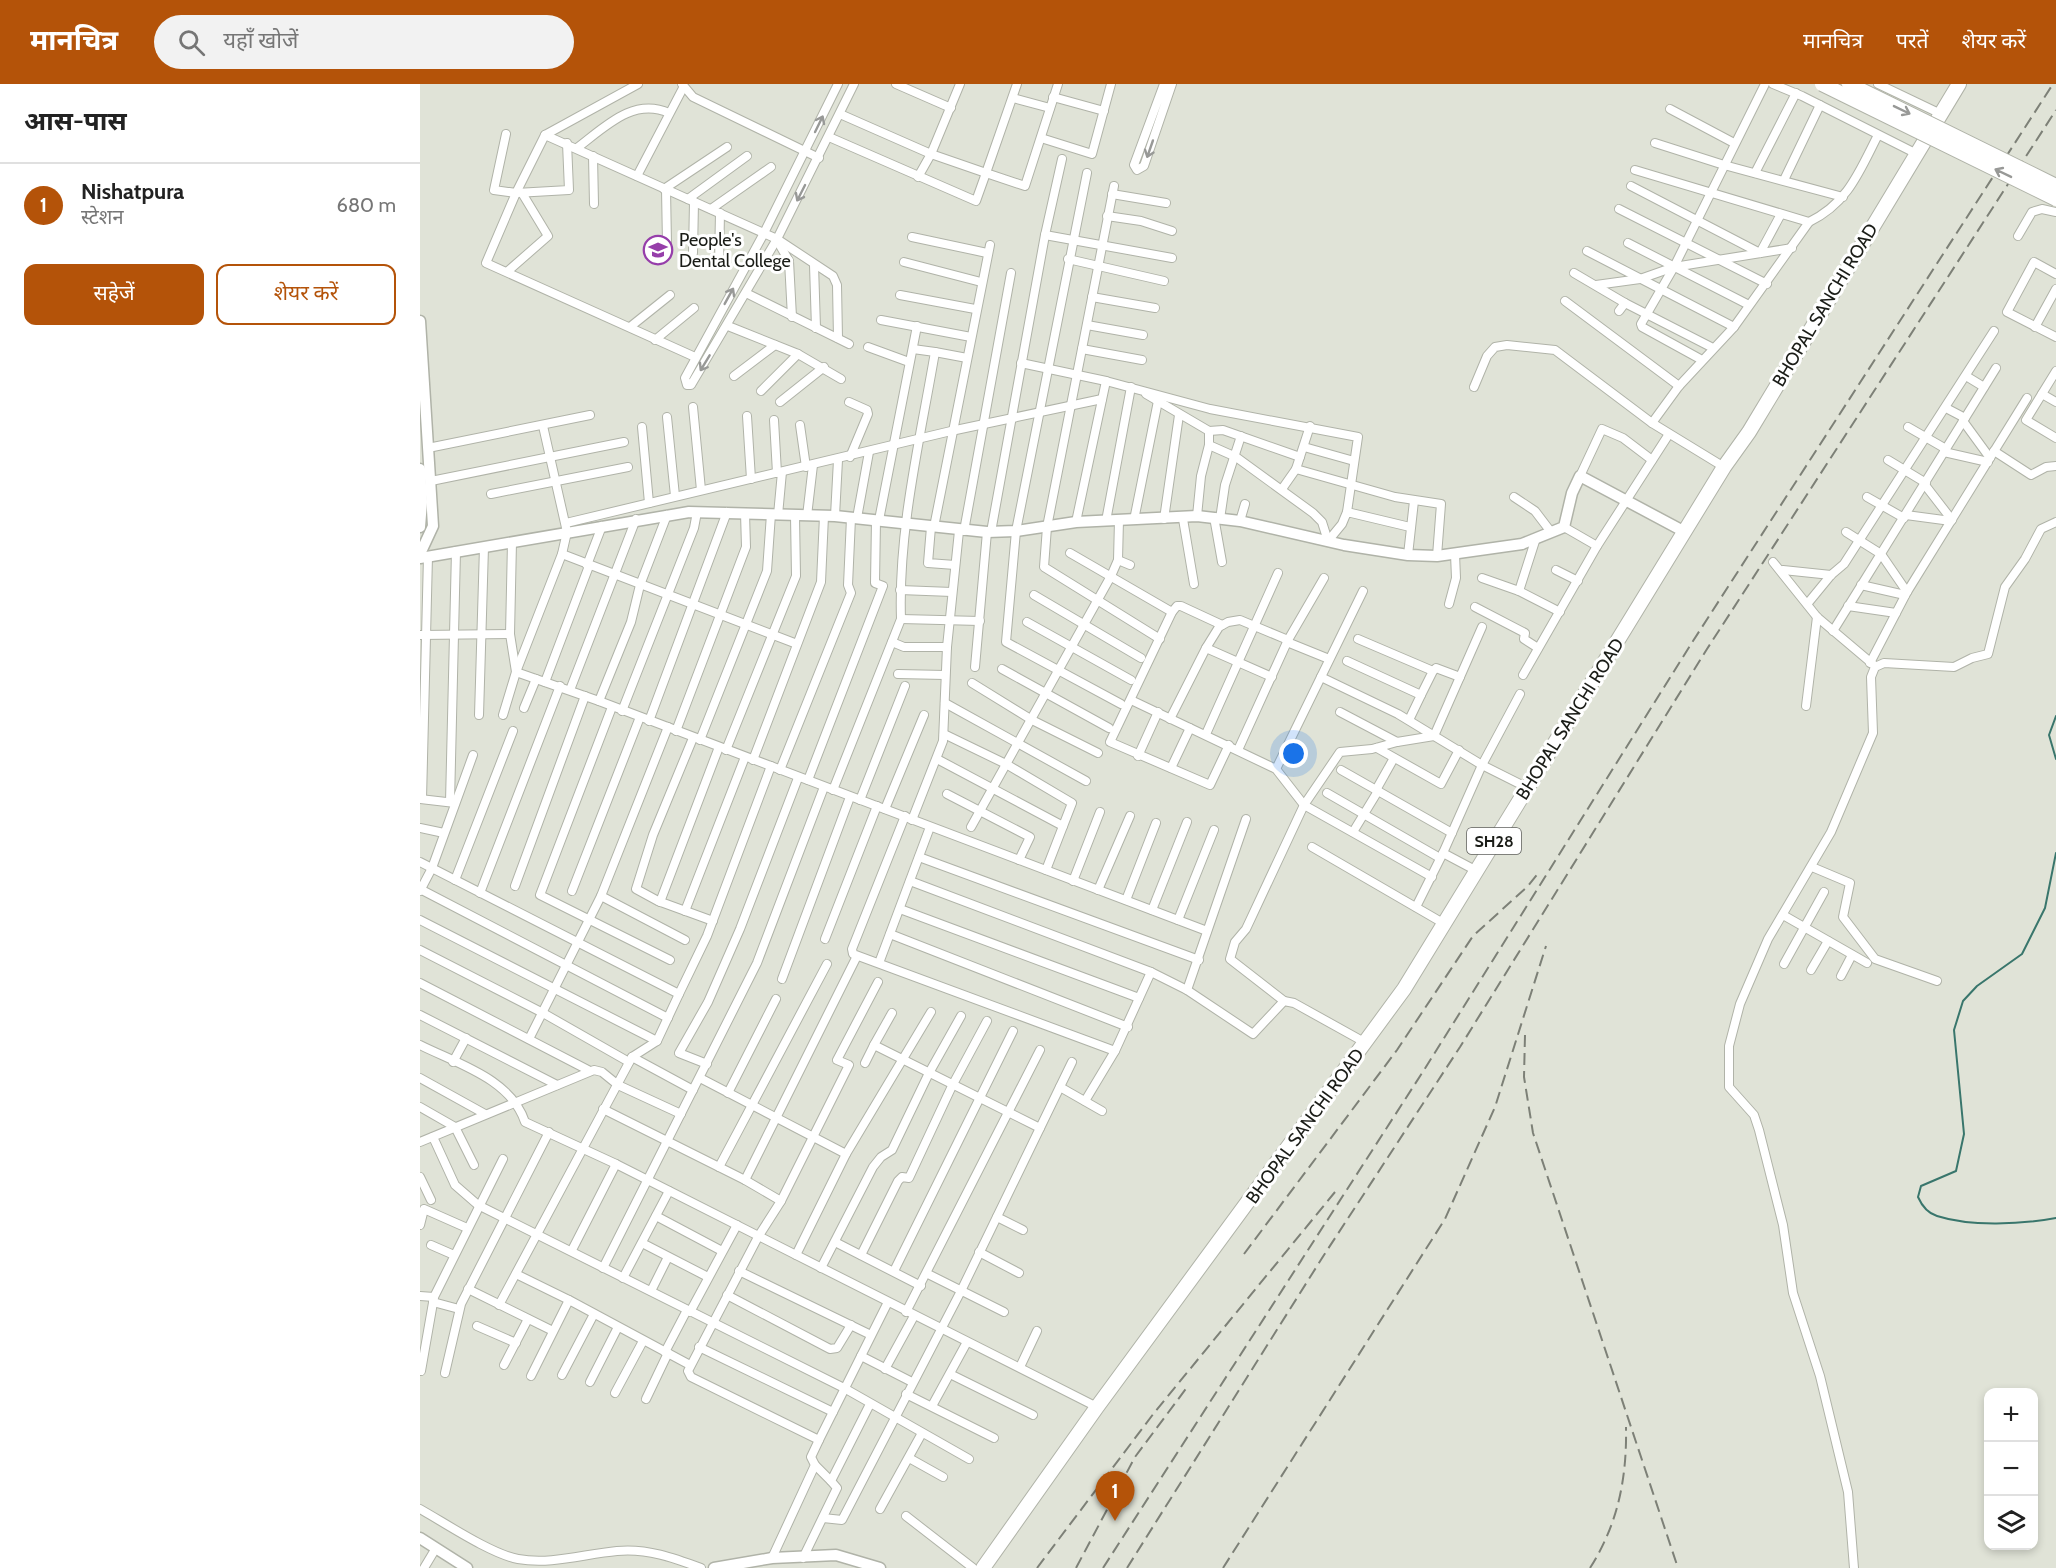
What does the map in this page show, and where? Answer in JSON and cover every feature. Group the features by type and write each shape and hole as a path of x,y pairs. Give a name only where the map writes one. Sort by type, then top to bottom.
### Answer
{"main road":[{"path":"1822,84 2056,199"},
{"path":"1849,84 2056,186"},
{"name":"BHOPAL SANCHI ROAD","path":"983,1568 1097,1407 1404,989 1724,467 1749,432 1959,84"}],"street":[{"path":"638,84 592,107 572,123 545,135 486,263 695,357"},
{"path":"838,84 763,235 695,357 685,378 687,386 692,386 777,239 854,84"},
{"path":"896,84 951,108"},
{"path":"918,177 931,154 960,84"},
{"path":"829,137 976,201 1017,84"},
{"path":"840,114 931,154 1025,186 1058,84"},
{"path":"1041,138 1092,154 1111,84"},
{"path":"1164,84 1134,165 1137,170 1144,166 1172,84"},
{"path":"1702,360 1642,327 1641,324 1674,267 1765,84"},
{"path":"1773,84 1796,93 1917,154"},
{"path":"1878,84 1941,114"},
{"path":"637,176 683,86 693,97 819,158"},
{"path":"1755,173 1796,93"},
{"path":"1053,97 1104,111"},
{"path":"1013,98 1050,108"},
{"path":"1784,180 1820,105"},
{"path":"577,148 617,118 635,109 651,107 669,113"},
{"path":"1670,109 1734,143"},
{"path":"506,134 494,190 519,193 569,190 567,143"},
{"path":"545,135 720,213 763,235 777,239 813,265 833,276 837,285 838,338"},
{"path":"1652,423 1679,386 1734,327 1767,284 1809,222 1829,212 1843,197 1878,135"},
{"path":"1655,143 1724,165 1843,197"},
{"path":"665,189 727,147"},
{"path":"594,156 594,204"},
{"path":"691,200 747,156"},
{"path":"975,667 989,532 1045,235 1062,159"},
{"path":"711,209 771,167"},
{"path":"1635,170 1809,222"},
{"path":"1087,173 1072,239 1017,531 1006,642 1121,704"},
{"path":"1631,186 1698,218 1761,253"},
{"path":"665,189 667,244"},
{"path":"1160,639 1044,567 1047,527 1113,190 1166,203"},
{"path":"507,271 548,236 519,193"},
{"path":"691,200 693,253"},
{"path":"1619,209 1767,284"},
{"path":"2018,236 2032,212 2042,209 2056,212"},
{"path":"719,264 720,213"},
{"path":"1761,253 1781,214"},
{"path":"1107,216 1141,221 1172,231"},
{"path":"1045,235 1172,258"},
{"path":"912,237 988,249 932,527 928,563 956,565"},
{"path":"777,239 789,261 792,317"},
{"path":"1629,243 1749,305"},
{"path":"1596,285 1640,279 1674,267 1792,248"},
{"path":"1587,251 1640,279 1661,287 1734,327"},
{"path":"1068,260 1164,281"},
{"path":"904,262 981,282"},
{"path":"2056,274 2034,262 2007,312 2056,337"},
{"path":"813,265 816,328"},
{"path":"1011,273 961,531 952,592 945,675 944,734 937,759 852,949 853,954 857,956 1115,1051"},
{"path":"1574,273 1624,303 1713,348"},
{"path":"2035,327 2056,289"},
{"path":"746,293 849,344"},
{"path":"630,327 670,295"},
{"path":"900,296 975,309"},
{"path":"1092,297 1155,309"},
{"path":"1565,301 1679,386"},
{"path":"1619,311 1624,303"},
{"path":"655,340 694,308"},
{"path":"881,320 971,337"},
{"path":"420,321 433,526 423,556 421,799 453,802"},
{"path":"1087,325 1143,335"},
{"path":"728,326 798,354 824,367 841,379"},
{"path":"808,780 883,586 876,583 877,520 917,326"},
{"path":"1808,603 1831,575 1844,564 1906,471 1994,330"},
{"path":"734,376 775,345"},
{"path":"1474,387 1487,356 1495,347 1507,345 1555,350 1652,423 1724,467"},
{"path":"868,347 909,362"},
{"path":"912,349 967,358"},
{"path":"1083,350 1142,360"},
{"path":"833,790 901,619 900,590 906,524 935,352"},
{"path":"760,391 798,354"},
{"path":"1021,363 1131,387 1210,409 1310,426 1358,437 1347,512 1342,524 1328,541"},
{"path":"780,402 824,367"},
{"path":"1833,631 1996,368"},
{"path":"2056,371 2026,420 2056,438"},
{"path":"1966,376 1984,387"},
{"path":"1076,522 1106,381"},
{"path":"1107,521 1131,387"},
{"path":"1141,390 1209,431 1218,429 1300,457"},
{"path":"2042,394 2056,402"},
{"path":"1854,1568 1848,1492 1820,1376 1794,1293 1783,1225 1759,1130 1754,1115 1729,1087 1729,1046 1740,1004 1768,939 1812,867 1863,763 1874,733 1871,677 1873,665 1896,613 2026,398"},
{"path":"423,556 512,542 675,496 838,460 951,431 1102,399"},
{"path":"1134,520 1158,401"},
{"path":"849,402 867,410 868,414 850,457"},
{"path":"693,407 702,490"},
{"path":"1946,408 1964,420 1990,457"},
{"path":"428,448 590,415"},
{"path":"1164,519 1179,415"},
{"path":"747,416 751,479"},
{"path":"667,417 675,496"},
{"path":"713,921 638,892 636,886 652,835 747,625 767,571 780,473 774,420"},
{"path":"660,902 722,748 796,576 801,516 810,466 800,425"},
{"path":"503,715 516,672 562,555 567,527 543,426"},
{"path":"1282,489 1296,469 1310,426"},
{"path":"642,427 649,503"},
{"path":"1908,427 1945,451 1990,457 2031,475 2046,467 2056,466"},
{"path":"1564,527 1572,493 1602,429 1623,438 1652,460"},
{"path":"1197,516 1201,476 1209,445 1209,431"},
{"path":"1523,675 1626,498 1669,434"},
{"path":"1222,561 1217,518 1241,436"},
{"path":"431,481 624,442"},
{"path":"1209,445 1236,457 1282,489 1322,522 1328,541"},
{"path":"1304,447 1354,461"},
{"path":"780,770 851,593 848,585 854,518 868,452"},
{"path":"685,912 821,582 838,460"},
{"path":"1888,460 1925,484 1951,520"},
{"path":"491,494 628,467"},
{"path":"420,469 422,502 420,527"},
{"path":"1296,469 1414,501 1442,504 1437,556"},
{"path":"1580,476 1626,498 1686,532"},
{"path":"1514,497 1535,511 1551,532"},
{"path":"1867,497 1905,516 1951,520"},
{"path":"1408,555 1414,501"},
{"path":"1240,520 1245,504"},
{"path":"567,527 602,526 636,519 697,512 830,516 961,531 989,532 1017,531 1076,522 1183,519 1197,516 1240,520 1328,541 1408,555 1437,556 1522,544 1564,527"},
{"path":"622,711 694,528 697,512"},
{"path":"572,891 694,604 727,512"},
{"path":"1347,512 1410,527"},
{"path":"529,1039 590,920 672,729 747,545 745,513"},
{"path":"599,701 631,622 640,585 667,515"},
{"path":"570,690 636,519"},
{"path":"1183,519 1194,584"},
{"path":"971,827 1111,576 1118,560 1119,520"},
{"path":"1873,665 1884,663 1954,666 1971,658 1988,654 2005,587 2025,559 2041,529 2056,522"},
{"path":"524,708 540,680 588,566 602,526"},
{"path":"1564,527 1597,546"},
{"path":"1846,532 1881,555 1906,593"},
{"path":"1519,591 1536,538"},
{"path":"512,542 510,634 516,672"},
{"path":"479,715 484,547"},
{"path":"453,802 456,551"},
{"path":"1070,553 1172,612"},
{"path":"1449,604 1464,553"},
{"path":"562,555 797,644"},
{"path":"1118,560 1130,565"},
{"path":"1773,562 1783,570 1817,617 1873,665"},
{"path":"1556,570 1578,581"},
{"path":"1783,570 1831,575"},
{"path":"1206,734 1278,573"},
{"path":"1239,750 1288,641 1324,578"},
{"path":"1482,578 1519,591 1560,612"},
{"path":"1861,585 1906,593"},
{"path":"900,590 952,592"},
{"path":"1276,769 1363,591"},
{"path":"1034,595 1141,658"},
{"path":"1222,625 1181,606 1172,612 1110,742 1209,785 1228,745"},
{"path":"1848,606 1896,613"},
{"path":"1475,607 1518,629 1524,633 1524,639 1538,648"},
{"path":"1806,706 1817,617"},
{"path":"901,619 980,621"},
{"path":"1170,719 1206,648 1222,625 1240,620 1329,659"},
{"path":"1027,622 1131,680"},
{"path":"1434,736 1482,627"},
{"path":"423,635 510,634"},
{"path":"1358,639 1433,671"},
{"path":"892,642 904,647 947,647"},
{"path":"1206,648 1272,677"},
{"path":"1347,661 1421,694"},
{"path":"1409,720 1436,668 1460,677"},
{"path":"1002,669 1108,728"},
{"path":"516,672 560,686 1207,931"},
{"path":"898,674 945,675"},
{"path":"1321,677 1409,720 1482,765 1528,788"},
{"path":"972,683 1032,720 1098,753"},
{"path":"480,893 560,686"},
{"path":"860,800 905,686"},
{"path":"1416,907 1442,856 1482,765 1520,694"},
{"path":"515,886 585,696"},
{"path":"1131,700 1276,769 1304,805 1432,877"},
{"path":"945,703 1086,781"},
{"path":"612,707 540,895 670,960"},
{"path":"1138,756 1158,712"},
{"path":"1340,712 1397,742"},
{"path":"825,939 924,715"},
{"path":"1171,768 1190,728"},
{"path":"455,880 513,731"},
{"path":"944,734 1006,764 1072,802 1046,870"},
{"path":"1366,1043 1294,1004 1284,1001 1230,959 1235,942 1246,929 1304,805 1340,752 1377,748 1434,736"},
{"path":"1377,748 1441,784 1459,750"},
{"path":"473,755 453,802 432,868 420,890 668,1018"},
{"path":"1353,832 1394,758"},
{"path":"937,759 1064,826"},
{"path":"499,1305 630,1060 657,1041 713,921 771,766"},
{"path":"1341,770 1452,833"},
{"path":"707,1064 679,1053 708,1002 736,939 798,778"},
{"path":"603,1268 757,963 824,787"},
{"path":"1327,793 1442,856 1475,870"},
{"path":"947,794 1030,837 1019,860"},
{"path":"782,979 850,797"},
{"path":"1073,881 1100,812"},
{"path":"1098,890 1130,816"},
{"path":"1187,990 1246,819"},
{"path":"1152,910 1187,822"},
{"path":"1126,900 1156,823"},
{"path":"879,963 930,827"},
{"path":"420,828 444,833"},
{"path":"1178,920 1214,830"},
{"path":"1312,847 1443,923"},
{"path":"919,857 1199,960"},
{"path":"420,862 680,994"},
{"path":"1812,867 1850,883 1843,917 1870,955 1881,963 1937,981"},
{"path":"910,881 1151,972 1187,990 1253,1034 1284,1001"},
{"path":"1784,964 1824,892"},
{"path":"601,896 685,940"},
{"path":"900,909 1139,998"},
{"path":"1783,915 1867,963"},
{"path":"420,920 657,1041"},
{"path":"890,934 1128,1027"},
{"path":"1811,970 1828,941"},
{"path":"420,950 630,1060 693,1090"},
{"path":"1841,976 1852,954"},
{"path":"746,1180 857,956"},
{"path":"719,1167 827,964"},
{"path":"1085,1101 1128,1027 1151,972"},
{"path":"819,1440 692,1377 688,1371 758,1237 780,1201 849,1065 837,1059 878,982"},
{"path":"420,983 590,1071 603,1072 618,1085 681,1114"},
{"path":"728,1093 776,999"},
{"path":"796,1255 846,1154 931,1012"},
{"path":"865,1063 892,1013"},
{"path":"420,1014 557,1085"},
{"path":"821,1268 873,1167 881,1157 892,1150 929,1073 961,1016"},
{"path":"861,1255 898,1181 902,1177 909,1179 952,1086 987,1021"},
{"path":"894,1271 1013,1031"},
{"path":"453,1062 466,1038"},
{"path":"420,1045 502,1086 520,1108 525,1122 616,1164 1097,1407"},
{"path":"874,1045 1040,1128"},
{"path":"885,1369 921,1286 1040,1050"},
{"path":"823,1518 842,1520 894,1416 961,1291 1072,1062"},
{"path":"420,1142 590,1071"},
{"path":"420,1078 485,1114"},
{"path":"700,1078 846,1154"},
{"path":"1060,1087 1102,1111"},
{"path":"420,1107 454,1127 474,1164"},
{"path":"603,1109 746,1180 780,1201"},
{"path":"445,1374 459,1309 549,1132"},
{"path":"433,1137 455,1185 478,1205 529,1231 537,1232 603,1268 844,1388 969,1459"},
{"path":"421,1371 423,1348 434,1300 478,1205 503,1159"},
{"path":"572,1250 616,1164"},
{"path":"420,1177 431,1200"},
{"path":"623,1278 669,1191"},
{"path":"420,1225 424,1209 467,1228"},
{"path":"656,1216 722,1251"},
{"path":"997,1217 1023,1230"},
{"path":"646,1400 666,1353 737,1225"},
{"path":"835,1242 921,1286"},
{"path":"642,1243 708,1277"},
{"path":"431,1245 454,1256"},
{"path":"979,1252 1019,1273"},
{"path":"651,1291 668,1257"},
{"path":"740,1271 871,1335"},
{"path":"516,1274 690,1365"},
{"path":"928,1274 1004,1312"},
{"path":"468,1289 553,1331"},
{"path":"727,1295 830,1349 837,1348 851,1325"},
{"path":"420,1296 459,1309"},
{"path":"531,1376 568,1300"},
{"path":"803,1558 837,1488 815,1465 811,1457 888,1302"},
{"path":"562,1375 594,1314"},
{"path":"504,1365 528,1319"},
{"path":"477,1326 516,1343"},
{"path":"590,1382 618,1327"},
{"path":"1020,1367 1037,1332"},
{"path":"615,1394 643,1341"},
{"path":"933,1406 967,1342"},
{"path":"699,1347 833,1412"},
{"path":"861,1356 912,1382"},
{"path":"950,1374 1033,1416"},
{"path":"906,1394 994,1437"},
{"path":"831,1481 870,1404"},
{"path":"880,1509 922,1433"},
{"path":"909,1458 943,1477"},
{"path":"772,1558 815,1465"},
{"path":"420,1509 501,1553 541,1564 617,1551 645,1551 702,1568"},
{"path":"906,1516 973,1568"},
{"path":"420,1538 460,1566"},
{"path":"424,1568 436,1548"},
{"path":"714,1568 772,1558 836,1555 880,1568"}],"waterway":[{"path":"2056,716 2049,735 2056,759"},
{"path":"2056,853 2045,908 2022,954 1977,986 1963,1001 1954,1030 1964,1134 1956,1171 1921,1186 1918,1197 1925,1209 1933,1215 1965,1222 2012,1223 2056,1218"}],"railway":[{"path":"1103,1568 1424,1070 1693,641 2053,84"},
{"path":"1127,1568 1324,1255 1460,1047 1707,649 2056,110"},
{"path":"1244,1254 1397,1050 1473,936 1528,886 1539,872"},
{"path":"1223,1568 1445,1219 1495,1107 1546,946"},
{"path":"1525,1035 1524,1077 1533,1133 1678,1568"},
{"path":"1037,1568 1154,1413 1335,1192"},
{"path":"1076,1568 1135,1457 1188,1386"},
{"path":"1590,1568 1608,1535 1619,1500 1625,1464 1626,1427"}],"place":[{"name":"People's Dental College","path":"658,250"},
{"name":"Nishatpura","path":"1115,1521"}]}
